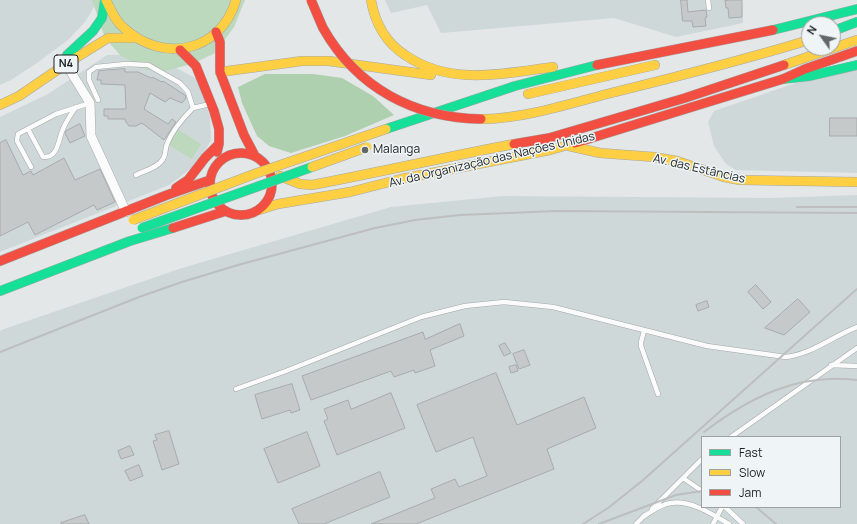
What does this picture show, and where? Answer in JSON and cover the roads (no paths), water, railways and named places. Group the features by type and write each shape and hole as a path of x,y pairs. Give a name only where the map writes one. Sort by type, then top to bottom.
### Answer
{"main road":[{"path":"106,0 114,17 124,29 136,38 157,46 180,50 192,47 206,40 216,32 227,22 236,0"},
{"name":"N4","path":"18,85 64,57 80,44 93,31 102,18 106,0"},
{"path":"311,0 318,19 331,43 343,59 359,75 388,96 407,106 445,117 465,119 492,119 538,111 801,43"},
{"path":"371,0 375,18 389,42 410,60 435,72 450,74 494,76 633,53 710,43"},
{"path":"130,222 257,173 450,107 528,83 593,66 814,21 857,9"},
{"path":"841,25 857,22"},
{"path":"841,28 857,22"},
{"path":"216,32 220,42 220,72 244,135 254,154"},
{"path":"794,35 801,34"},
{"name":"N4","path":"0,105 19,96 42,82 66,64 108,38 123,40 136,38"},
{"name":"Av. da Organização das Nações Unidas","path":"271,172 300,184 312,185 386,171 444,156 549,138 686,98 857,40"},
{"path":"180,50 196,66 211,104 218,129 219,144 210,180 212,194 215,201 226,211 232,214 246,215 260,210 272,193 273,186 271,172 264,161 254,154 241,152 231,154 214,168"},
{"name":"Av. da Organização das Nações Unidas","path":"260,210 278,204 372,187 414,176 566,145 689,109 783,79 805,69 857,51"},
{"path":"220,72 302,61 329,61 431,75 450,74"},
{"path":"516,97 666,63"},
{"path":"783,79 810,76 857,65"},
{"path":"431,124 473,110"},
{"path":"167,195 188,180 205,158 219,144"},
{"path":"0,283 137,230 374,144"},
{"name":"Av. das Estâncias","path":"566,145 600,152 654,157 677,161 724,177 748,181 857,182"},
{"path":"0,261 167,195 210,180"},
{"path":"0,291 130,241 226,211"}],"street":[{"path":"66,64 94,101 91,136 126,212"}],"lane":[{"path":"708,0 709,8"},
{"path":"31,167 17,141 18,134 56,114 94,101 88,80 89,72 96,67 126,64 148,66 180,83 188,92 193,108"},
{"path":"136,175 156,165 163,159 166,145 184,117 193,108 211,104"},
{"path":"28,129 43,157 47,157 54,153 58,147 62,130 76,107"},
{"path":"236,389 286,371 421,317 465,306 504,302 553,308 707,346 752,354 786,357 805,353 834,336 857,327"},
{"path":"644,331 641,346 658,394"},
{"path":"732,436 857,348"},
{"path":"831,365 857,366"},
{"path":"636,524 701,460"},
{"path":"683,478 701,490"},
{"path":"643,517 658,507 670,503 687,504 695,506 729,524"},
{"path":"713,524 723,508"},
{"path":"725,508 743,524"}],"railway":[{"path":"797,207 857,207"},
{"path":"0,352 139,297 182,282 238,265 375,228 415,220 460,215 557,211 857,213"},
{"path":"583,524 608,508 642,481 857,289"},
{"path":"704,432 739,408 776,390 815,380 857,380"},
{"path":"599,524 676,495 701,491"},
{"path":"757,508 776,524"}],"place":[{"name":"Malanga","path":"365,150"}]}
